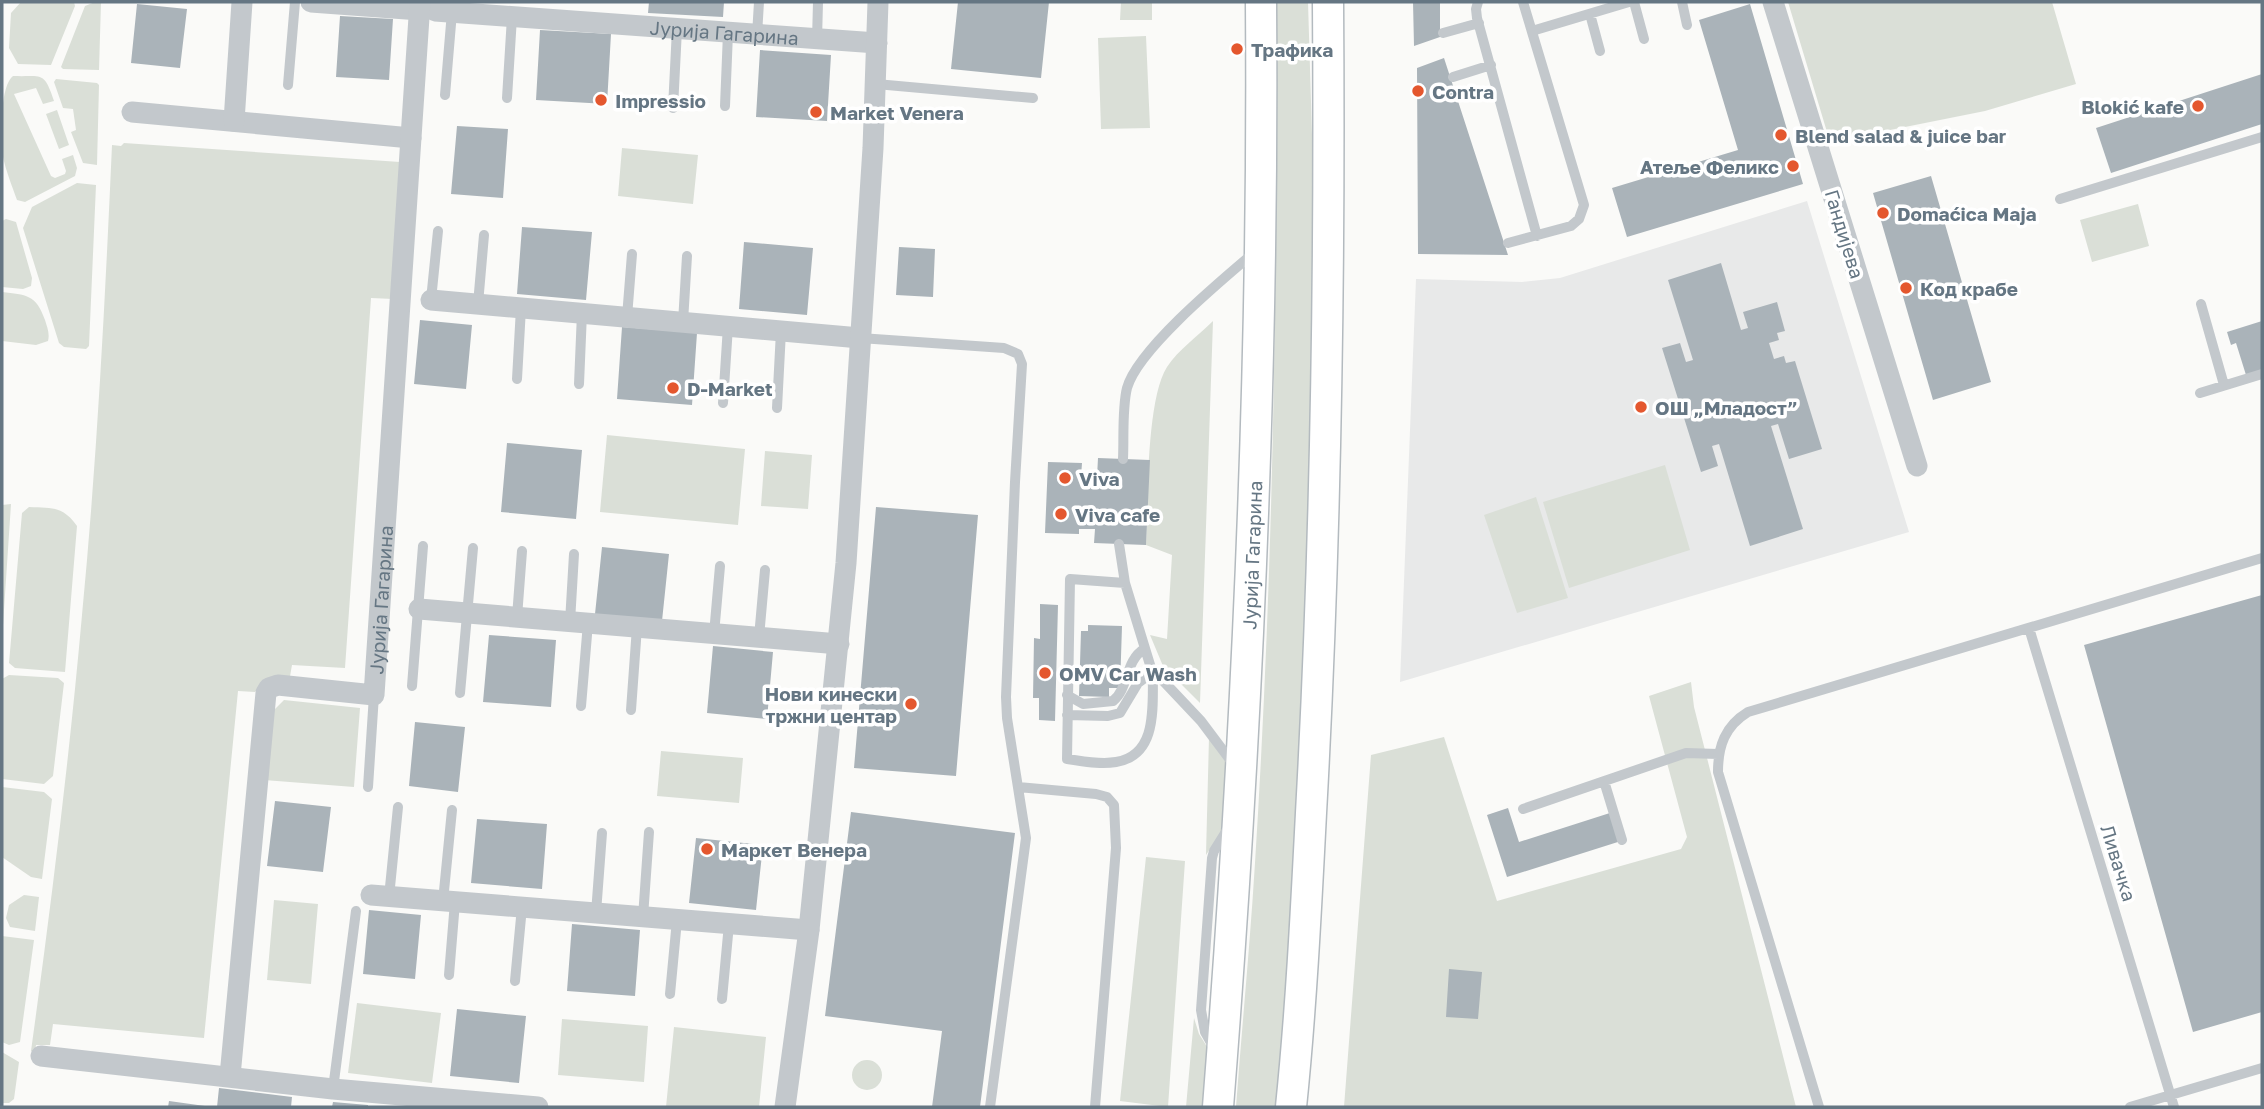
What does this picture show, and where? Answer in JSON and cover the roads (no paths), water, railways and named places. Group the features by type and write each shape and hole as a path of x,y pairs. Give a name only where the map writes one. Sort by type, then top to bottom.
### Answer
{"main road":[{"name":"Јурија Гагарина","path":"1218,1107 1242,780 1253,557 1261,247 1261,2"},
{"path":"1292,1107 1310,841 1325,499 1328,2"}],"street":[{"path":"234,121 242,2"},
{"name":"Јурија Гагарина","path":"311,2 377,4 512,17 573,11 677,29 877,43"},
{"path":"785,1107 809,930 839,644 854,459 876,84 878,2"},
{"name":"Гандијева","path":"1773,2 1917,467"},
{"name":"Јурија Гагарина","path":"229,1076 266,693 269,688 278,685 374,695 411,138 432,9"},
{"path":"132,112 411,138"},
{"path":"431,300 860,338"},
{"name":"Јурија Гагарина","path":"419,609 839,644"},
{"path":"380,896 809,930"},
{"path":"41,1056 333,1089 538,1107"}],"lane":[{"path":"288,85 295,2"},
{"path":"757,35 758,2"},
{"path":"817,40 818,2"},
{"path":"1478,2 1476,9 1479,23 1537,236"},
{"path":"1508,243 1566,228 1575,223 1584,205 1523,2"},
{"path":"1532,31 1631,2 1644,38"},
{"path":"1682,2 1687,25"},
{"path":"432,9 445,95"},
{"path":"1590,13 1600,51"},
{"path":"507,98 512,17"},
{"path":"1443,33 1479,23"},
{"path":"673,108 677,29"},
{"path":"724,106 728,33"},
{"path":"1453,77 1491,65"},
{"path":"876,84 1033,98"},
{"path":"2060,199 2262,137"},
{"path":"431,300 438,231"},
{"path":"478,304 484,235"},
{"path":"1123,459 1126,390 1143,357 1215,287 1261,247"},
{"path":"627,317 632,254"},
{"path":"683,322 687,256"},
{"path":"2201,304 2224,385"},
{"path":"517,379 521,308"},
{"path":"579,384 582,313"},
{"path":"723,403 728,326"},
{"path":"777,408 781,331"},
{"path":"860,338 1004,348 1015,351 1021,358 1006,697 1026,838 990,1107"},
{"path":"2200,393 2262,374"},
{"path":"1119,544 1125,583 1153,671 1201,721 1231,760 1242,780"},
{"path":"412,686 423,545"},
{"path":"460,693 473,548"},
{"path":"517,617 522,551"},
{"path":"574,554 581,706"},
{"path":"1819,1107 1718,772 1718,754 1725,734 1736,720 1748,712 2262,558"},
{"path":"714,634 720,566"},
{"path":"759,637 765,570"},
{"path":"1125,583 1070,579 1067,759 1108,763 1126,760 1137,752 1146,742 1150,731 1153,671"},
{"path":"631,710 638,627"},
{"name":"Ливачка","path":"2029,628 2173,1101"},
{"path":"1067,695 1083,704 1113,701 1121,693 1134,659 1144,649"},
{"path":"1066,715 1108,716 1120,713 1138,683 1153,671"},
{"path":"368,787 374,695"},
{"path":"1523,809 1685,753 1718,754"},
{"path":"1604,780 1622,840"},
{"path":"1018,787 1097,794 1107,797 1114,805 1116,848 1095,1107"},
{"path":"380,896 398,807"},
{"path":"449,975 452,810"},
{"path":"643,917 649,832"},
{"path":"596,913 602,833"},
{"path":"515,981 522,907"},
{"path":"333,1089 356,911"},
{"path":"670,994 677,920"},
{"path":"722,999 730,924"},
{"path":"2130,1107 2173,1101 2262,1068"}],"place":[{"name":"Трафика","path":"1237,49"},
{"name":"Contra","path":"1418,91"},
{"name":"Impressio","path":"601,100"},
{"name":"Blokić kafe","path":"2198,106"},
{"name":"Market Venera","path":"816,112"},
{"name":"Blend salad & juice bar","path":"1781,135"},
{"name":"Атеље Феликс","path":"1793,166"},
{"name":"Domaćica Maja","path":"1883,213"},
{"name":"Код крабе","path":"1906,288"},
{"name":"D-Market","path":"673,388"},
{"name":"ОШ „Младост”","path":"1641,407"},
{"name":"Viva","path":"1065,478"},
{"name":"Viva cafe","path":"1061,514"},
{"name":"OMV Car Wash","path":"1045,673"},
{"name":"Нови кинески тржни центар","path":"911,704"},
{"name":"Маркет Венера","path":"707,849"}]}
